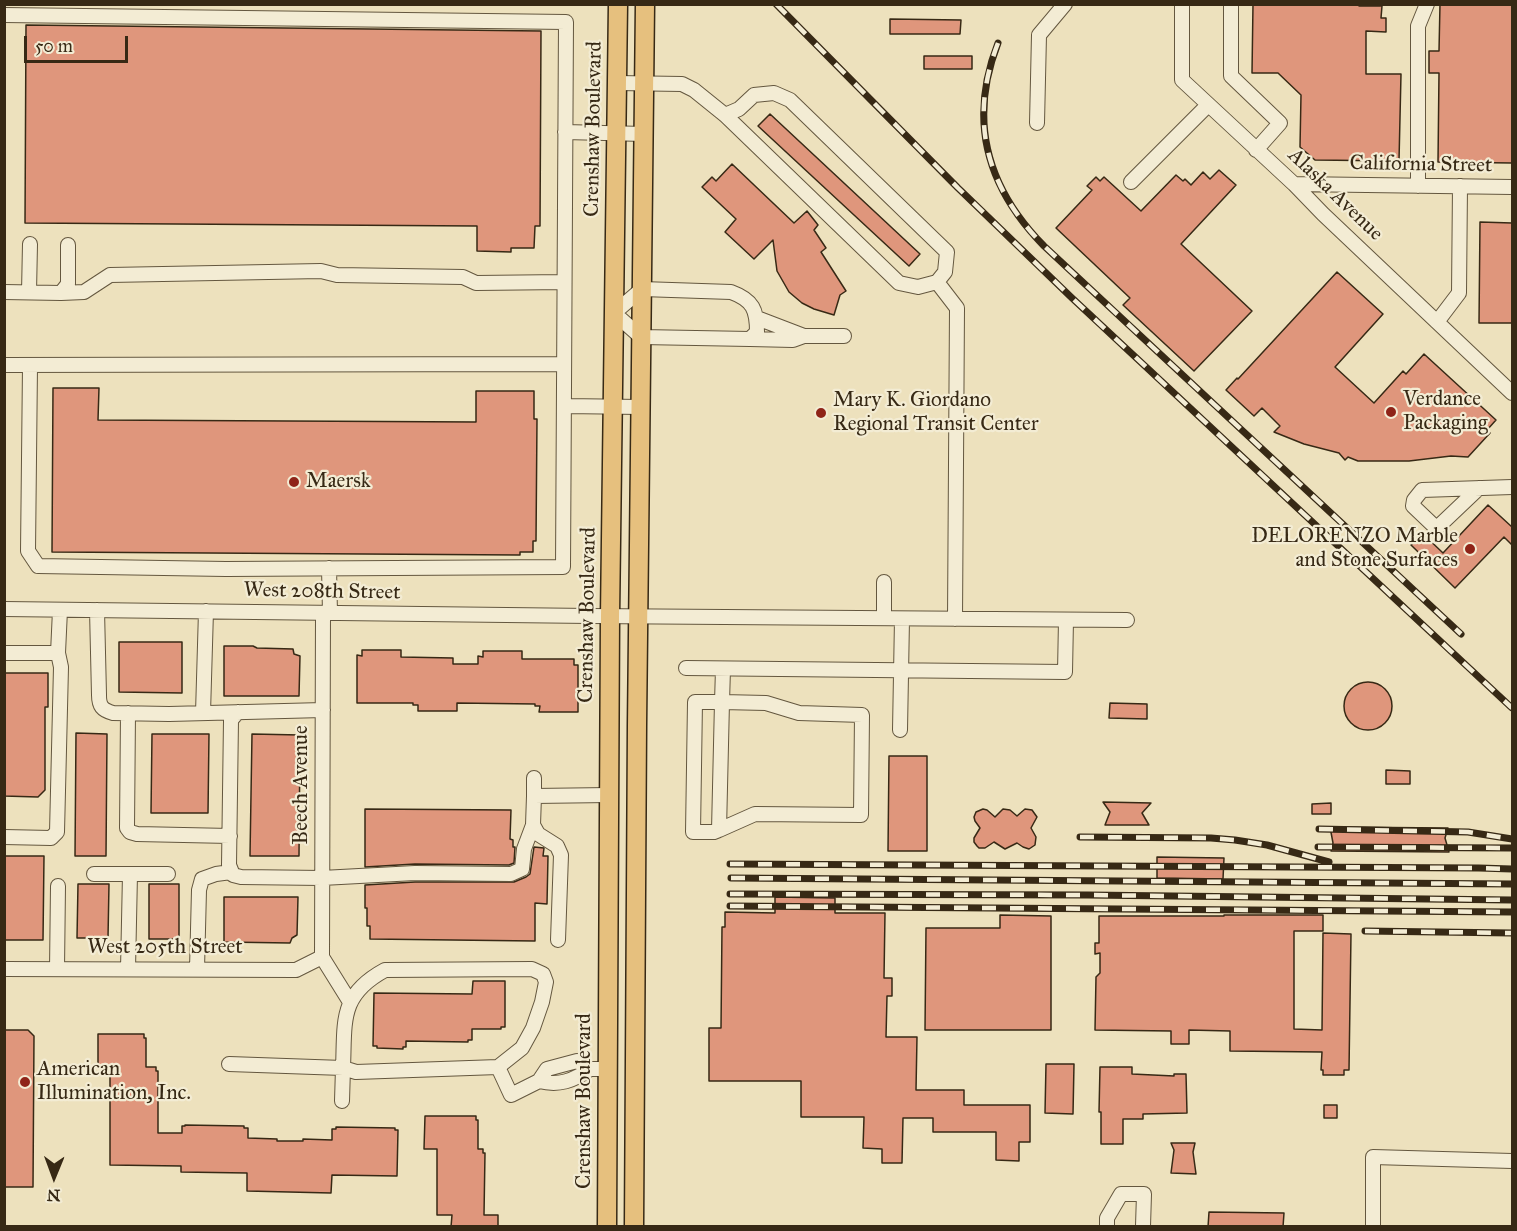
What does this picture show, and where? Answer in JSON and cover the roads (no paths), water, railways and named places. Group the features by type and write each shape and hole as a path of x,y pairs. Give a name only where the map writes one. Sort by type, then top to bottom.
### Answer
{"main road":[{"name":"Crenshaw Boulevard","path":"607,1227 599,1069 609,795 618,4"},
{"path":"634,1227 645,4"}],"street":[{"path":"1037,123 1039,35 1065,4"},
{"name":"Alaska Avenue","path":"1182,4 1182,80 1512,393"},
{"path":"1231,4 1230,76 1280,123 1256,150"},
{"path":"1418,186 1418,26 1427,4"},
{"path":"4,15 566,22 563,567 226,569 39,566 28,551 30,366"},
{"path":"617,82 682,84 694,90 725,115 899,284 918,287 937,282 945,272 947,252 790,100 774,93 754,94 739,109 725,115"},
{"path":"1131,182 1208,105"},
{"path":"565,132 644,134"},
{"name":"California Street","path":"1294,184 1512,187"},
{"path":"1437,322 1459,293 1460,186"},
{"path":"29,292 30,244"},
{"path":"61,292 68,284 68,245"},
{"path":"4,292 84,292 110,275 321,271 337,275 464,277 476,283 564,282"},
{"path":"937,282 957,308 956,619"},
{"path":"750,339 757,332 757,318 751,304 742,296 731,292 642,289 614,313 641,337 750,339 793,339 804,336 844,336"},
{"path":"757,318 804,336"},
{"path":"4,365 564,364"},
{"path":"564,406 641,407"},
{"path":"1479,488 1512,487"},
{"name":"Beech Avenue","path":"322,957 323,711 329,568"},
{"path":"884,582 884,618"},
{"name":"West 208th Street","path":"4,609 1127,620"},
{"path":"4,837 51,838 57,832 60,610"},
{"path":"97,610 99,705 104,711 113,713 323,711"},
{"path":"203,713 206,611"},
{"path":"900,730 902,619"},
{"path":"686,668 1065,672 1066,620"},
{"path":"4,653 58,653"},
{"path":"719,830 723,669"},
{"path":"695,702 722,702 766,703 799,713 862,715 861,815 755,814 714,832 693,832 695,702"},
{"path":"238,712 231,720 229,865 232,875 322,878 414,873 511,874 522,869 524,849 533,825 534,778"},
{"path":"128,713 128,828 130,832 230,836"},
{"path":"534,796 609,795"},
{"path":"533,825 538,834 557,846 561,855 558,940"},
{"path":"197,969 199,890 202,879 231,872"},
{"path":"94,874 168,874"},
{"path":"128,969 130,874"},
{"path":"57,969 58,886"},
{"path":"322,957 350,1002"},
{"name":"West 205th Street","path":"4,969 296,970 322,957"},
{"path":"229,1064 343,1068 356,1072 498,1067 522,1048 533,1028 546,982 543,974 532,969 385,970 371,977 361,986 350,1002 344,1020 343,1068 342,1101"},
{"path":"498,1067 511,1095 539,1082 547,1068 577,1060 599,1069"},
{"path":"1373,1227 1373,1157 1512,1161"},
{"path":"1107,1227 1107,1218 1121,1194 1144,1194 1143,1227"}],"railway":[{"path":"776,4 958,188 1072,298 1512,708"},
{"path":"998,43 989,71 984,99 984,126 988,151 996,176 1008,200 1024,223 1044,246 1461,634"},
{"path":"1319,829 1468,832 1512,839"},
{"path":"1080,837 1235,840 1267,845 1329,862"},
{"path":"1318,847 1512,848"},
{"path":"730,864 1512,869"},
{"path":"731,878 1512,884"},
{"path":"730,894 1512,900"},
{"path":"730,906 1512,912"},
{"path":"1365,931 1512,933"}],"place":[{"name":"Verdance Packaging","path":"1391,412"},
{"name":"Mary K. Giordano Regional Transit Center","path":"821,413"},
{"name":"Maersk","path":"294,482"},
{"name":"DELORENZO Marble and Stone Surfaces","path":"1470,549"},
{"name":"American Illumination, Inc.","path":"25,1082"}]}
